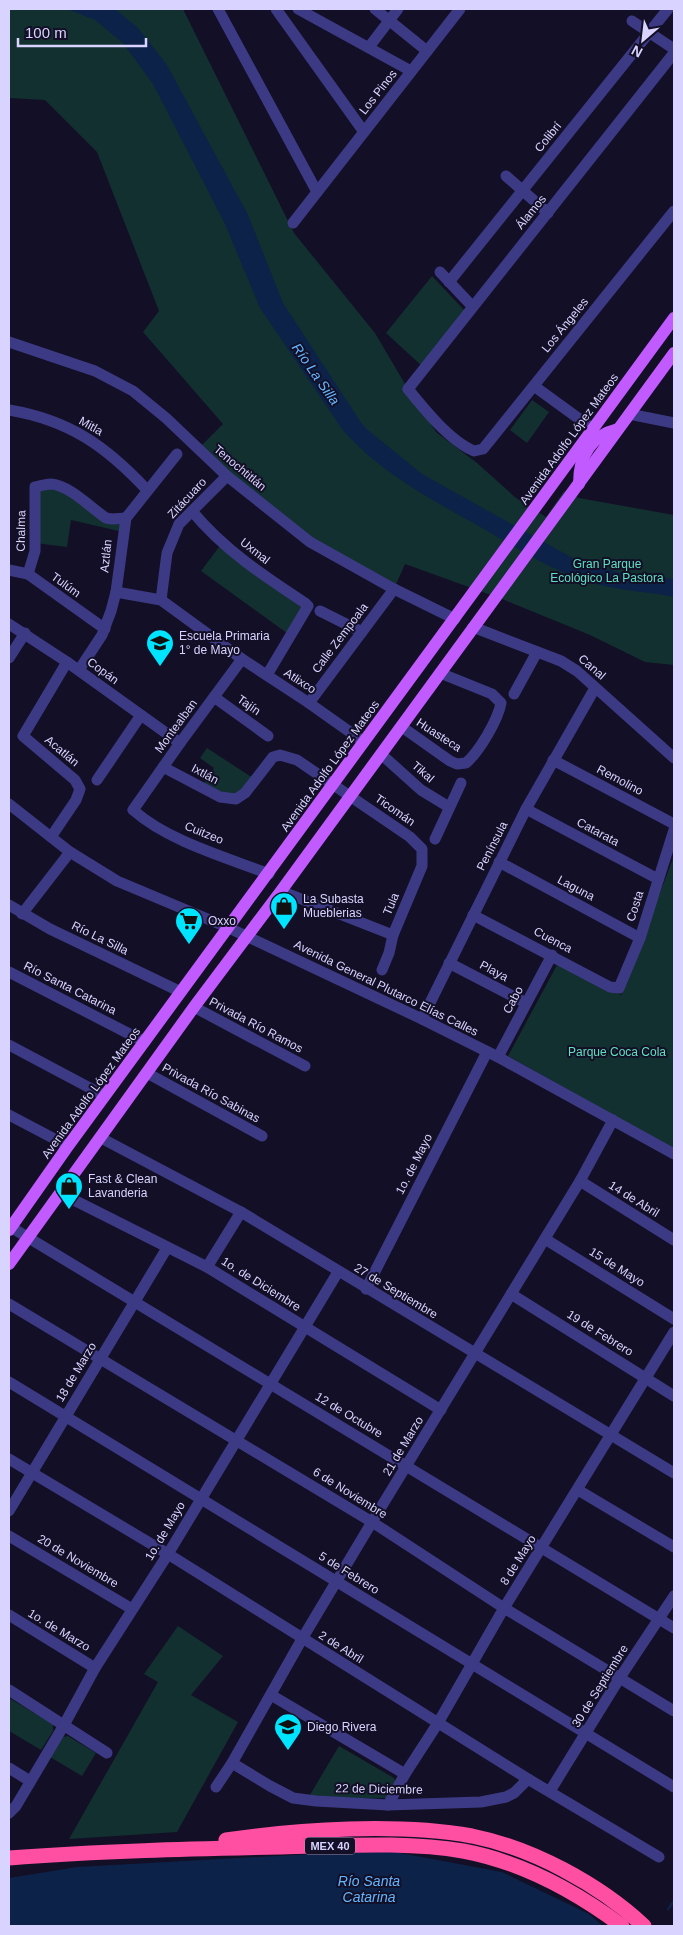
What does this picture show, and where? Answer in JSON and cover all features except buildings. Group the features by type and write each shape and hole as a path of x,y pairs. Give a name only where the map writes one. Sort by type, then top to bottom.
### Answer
{"highway":[{"name":"MEX 40","path":"183,1849 226,1840 310,1832 421,1831 473,1837 526,1853 567,1872 604,1894 644,1926"},
{"name":"MEX 40","path":"12,1857 183,1849 343,1845 426,1846 463,1851 500,1860 542,1876 599,1908 622,1926"}],"main road":[{"name":"Avenida Adolfo López Mateos","path":"10,1228 674,318"},
{"path":"9,1264 194,1007 248,937 674,353"}],"street":[{"path":"218,9 317,192"},
{"path":"276,9 364,132"},
{"path":"298,9 411,71"},
{"path":"375,9 427,51"},
{"path":"369,47 398,9"},
{"name":"Los Pinos","path":"293,223 460,9"},
{"name":"Colibrí","path":"449,282 668,9"},
{"path":"632,21 674,49"},
{"name":"Álamos","path":"474,451 435,422 408,389 409,386 674,53"},
{"path":"506,176 548,213"},
{"name":"Los Ángeles","path":"474,451 479,451 487,446 674,210"},
{"path":"440,272 472,306"},
{"name":"Tenochtitlán","path":"10,345 95,372 133,391 166,418 227,476 310,542 394,590 455,619"},
{"path":"534,386 593,429"},
{"name":"Mitla","path":"9,410 56,423 94,442 122,464 147,490"},
{"path":"629,414 674,424"},
{"name":"Aztlán","path":"79,670 105,629 116,592 126,518 178,454"},
{"name":"Zitácuaro","path":"161,600 170,543 179,524 227,476"},
{"name":"Chalma","path":"28,574 35,551 35,487 51,484 57,486 69,491 106,518 112,520 126,518"},
{"name":"Uxmal","path":"192,511 209,531 234,552 308,606 267,675"},
{"name":"Tulúm","path":"9,570 28,574 105,629"},
{"name":"Calle Zempoala","path":"309,703 394,590"},
{"name":"Atlixco","path":"116,592 161,600 242,659 364,742"},
{"path":"320,611 362,632"},
{"name":"Canal","path":"477,621 578,671 674,758"},
{"name":"Copán","path":"9,624 79,670 180,743"},
{"path":"9,658 25,633"},
{"path":"514,694 537,652"},
{"name":"Montealban","path":"133,810 242,659"},
{"name":"Acatlán","path":"52,837 76,800 80,789 76,780 24,736 67,662"},
{"name":"Huasteca","path":"402,727 450,761 462,764 471,758 492,726 502,703 492,694 440,672"},
{"name":"Península","path":"422,1019 526,810 595,688"},
{"name":"Tajín","path":"214,697 268,736"},
{"path":"97,780 141,716"},
{"name":"Tikal","path":"381,754 421,790 449,807"},
{"name":"Ixtlán","path":"163,767 220,797 236,799 245,793 273,757 280,755 298,760 321,778 334,784"},
{"name":"Remolino","path":"554,760 674,824"},
{"path":"435,838 461,783"},
{"name":"Ticomán","path":"334,784 410,836 422,849"},
{"name":"Avenida General Plutarco Elías Calles","path":"9,804 70,852 117,881 229,928 422,1019 498,1058 674,1154"},
{"name":"Cuitzeo","path":"133,810 150,824 168,834 269,874"},
{"name":"Catarata","path":"526,810 658,879"},
{"name":"Costa","path":"619,988 640,938 674,830"},
{"name":"Tula","path":"382,970 393,935 422,866 422,849"},
{"path":"22,914 70,852"},
{"name":"Laguna","path":"499,862 640,938"},
{"path":"281,892 393,935"},
{"name":"Río La Silla","path":"9,905 22,914 181,992"},
{"name":"Cuenca","path":"473,914 610,987 619,988"},
{"name":"Cabo","path":"498,1058 552,955"},
{"name":"Playa","path":"449,963 526,1003"},
{"name":"Río Santa Catarina","path":"9,972 145,1042"},
{"name":"Privada Río Ramos","path":"194,1007 305,1066"},
{"path":"9,1045 105,1096"},
{"name":"1o. de Mayo","path":"366,1288 486,1052"},
{"name":"Privada Río Sabinas","path":"148,1073 262,1136"},
{"path":"9,1115 68,1146"},
{"name":"21 de Marzo","path":"216,1787 232,1763 302,1639 372,1522 580,1181 613,1120"},
{"name":"27 de Septiembre","path":"101,1138 241,1212 674,1473"},
{"name":"14 de Abril","path":"580,1181 674,1240"},
{"name":"1o. de Diciembre","path":"60,1193 207,1267 441,1410"},
{"path":"207,1267 241,1212"},
{"name":"12 de Octubre","path":"10,1228 674,1628"},
{"name":"15 de Mayo","path":"545,1238 674,1319"},
{"name":"18 de Marzo","path":"9,1511 167,1248"},
{"name":"1o. de Mayo","path":"12,1809 64,1725 95,1668 168,1554 338,1272"},
{"name":"19 de Febrero","path":"511,1294 674,1396"},
{"name":"6 de Noviembre","path":"9,1304 372,1522 504,1608 674,1711"},
{"name":"8 de Mayo","path":"388,1805 504,1608 674,1332"},
{"name":"5 de Febrero","path":"9,1382 674,1787"},
{"name":"2 de Abril","path":"9,1459 168,1554 528,1779 659,1857"},
{"path":"578,1490 674,1547"},
{"name":"20 de Noviembre","path":"9,1536 132,1609"},
{"name":"30 de Septiembre","path":"550,1791 619,1679 674,1596"},
{"name":"1o. de Marzo","path":"9,1615 95,1668"},
{"path":"9,1690 107,1753"},
{"path":"271,1695 405,1774"},
{"name":"22 de Diciembre","path":"232,1763 270,1786 297,1799 388,1805 495,1800 514,1793 528,1779"},
{"path":"9,1768 30,1782"}],"green space":[{"name":"Gran Parque Ecológico La Pastora","path":"9,9 183,9 294,233 375,333 436,432 477,463 516,498 546,517 564,491 579,498 674,515 674,665 645,662 590,635 502,599 405,564 394,589 328,553 198,449 223,424 143,332 159,311 97,152 45,100 9,98"},
{"path":"432,276 465,311 422,366 386,333"},
{"path":"532,400 549,412 527,443 510,430"},
{"path":"51,484 100,514 126,518 123,532 71,520 67,547 35,543 35,487"},
{"path":"222,543 305,603 291,636 201,571"},
{"path":"207,748 256,780 242,796 201,788 214,768 200,758"},
{"name":"Parque Coca Cola","path":"674,856 674,1149 508,1056 557,965 621,995"},
{"path":"178,1626 223,1656 191,1695 238,1722 177,1832 69,1839 158,1682 144,1674"},
{"path":"9,1698 53,1724 53,1731 41,1750 9,1731"},
{"path":"68,1736 96,1753 82,1776 50,1757 63,1737"},
{"path":"339,1746 394,1778 396,1782 386,1798 307,1800"}],"water":[{"path":"67,9 115,9 138,28 167,65 248,215 283,303 362,424 369,431 422,474 569,556 594,566 620,572 674,579 674,597 600,585 554,568 408,485 390,473 357,445 342,429 260,308 225,224 153,84 123,43 95,20"},
{"name":"Río Santa Catarina","path":"384,1850 502,1872 589,1914 603,1926 9,1926 9,1878 77,1867"}],"waterway":[{"path":"668,1909 674,1901"}],"place":[{"name":"Escuela Primaria 1° de Mayo","path":"160,667"},
{"name":"La Subasta Mueblerias","path":"284,930"},
{"name":"Oxxo","path":"189,945"},
{"name":"Fast & Clean Lavanderia","path":"69,1210"},
{"name":"Diego Rivera","path":"288,1751"}]}
